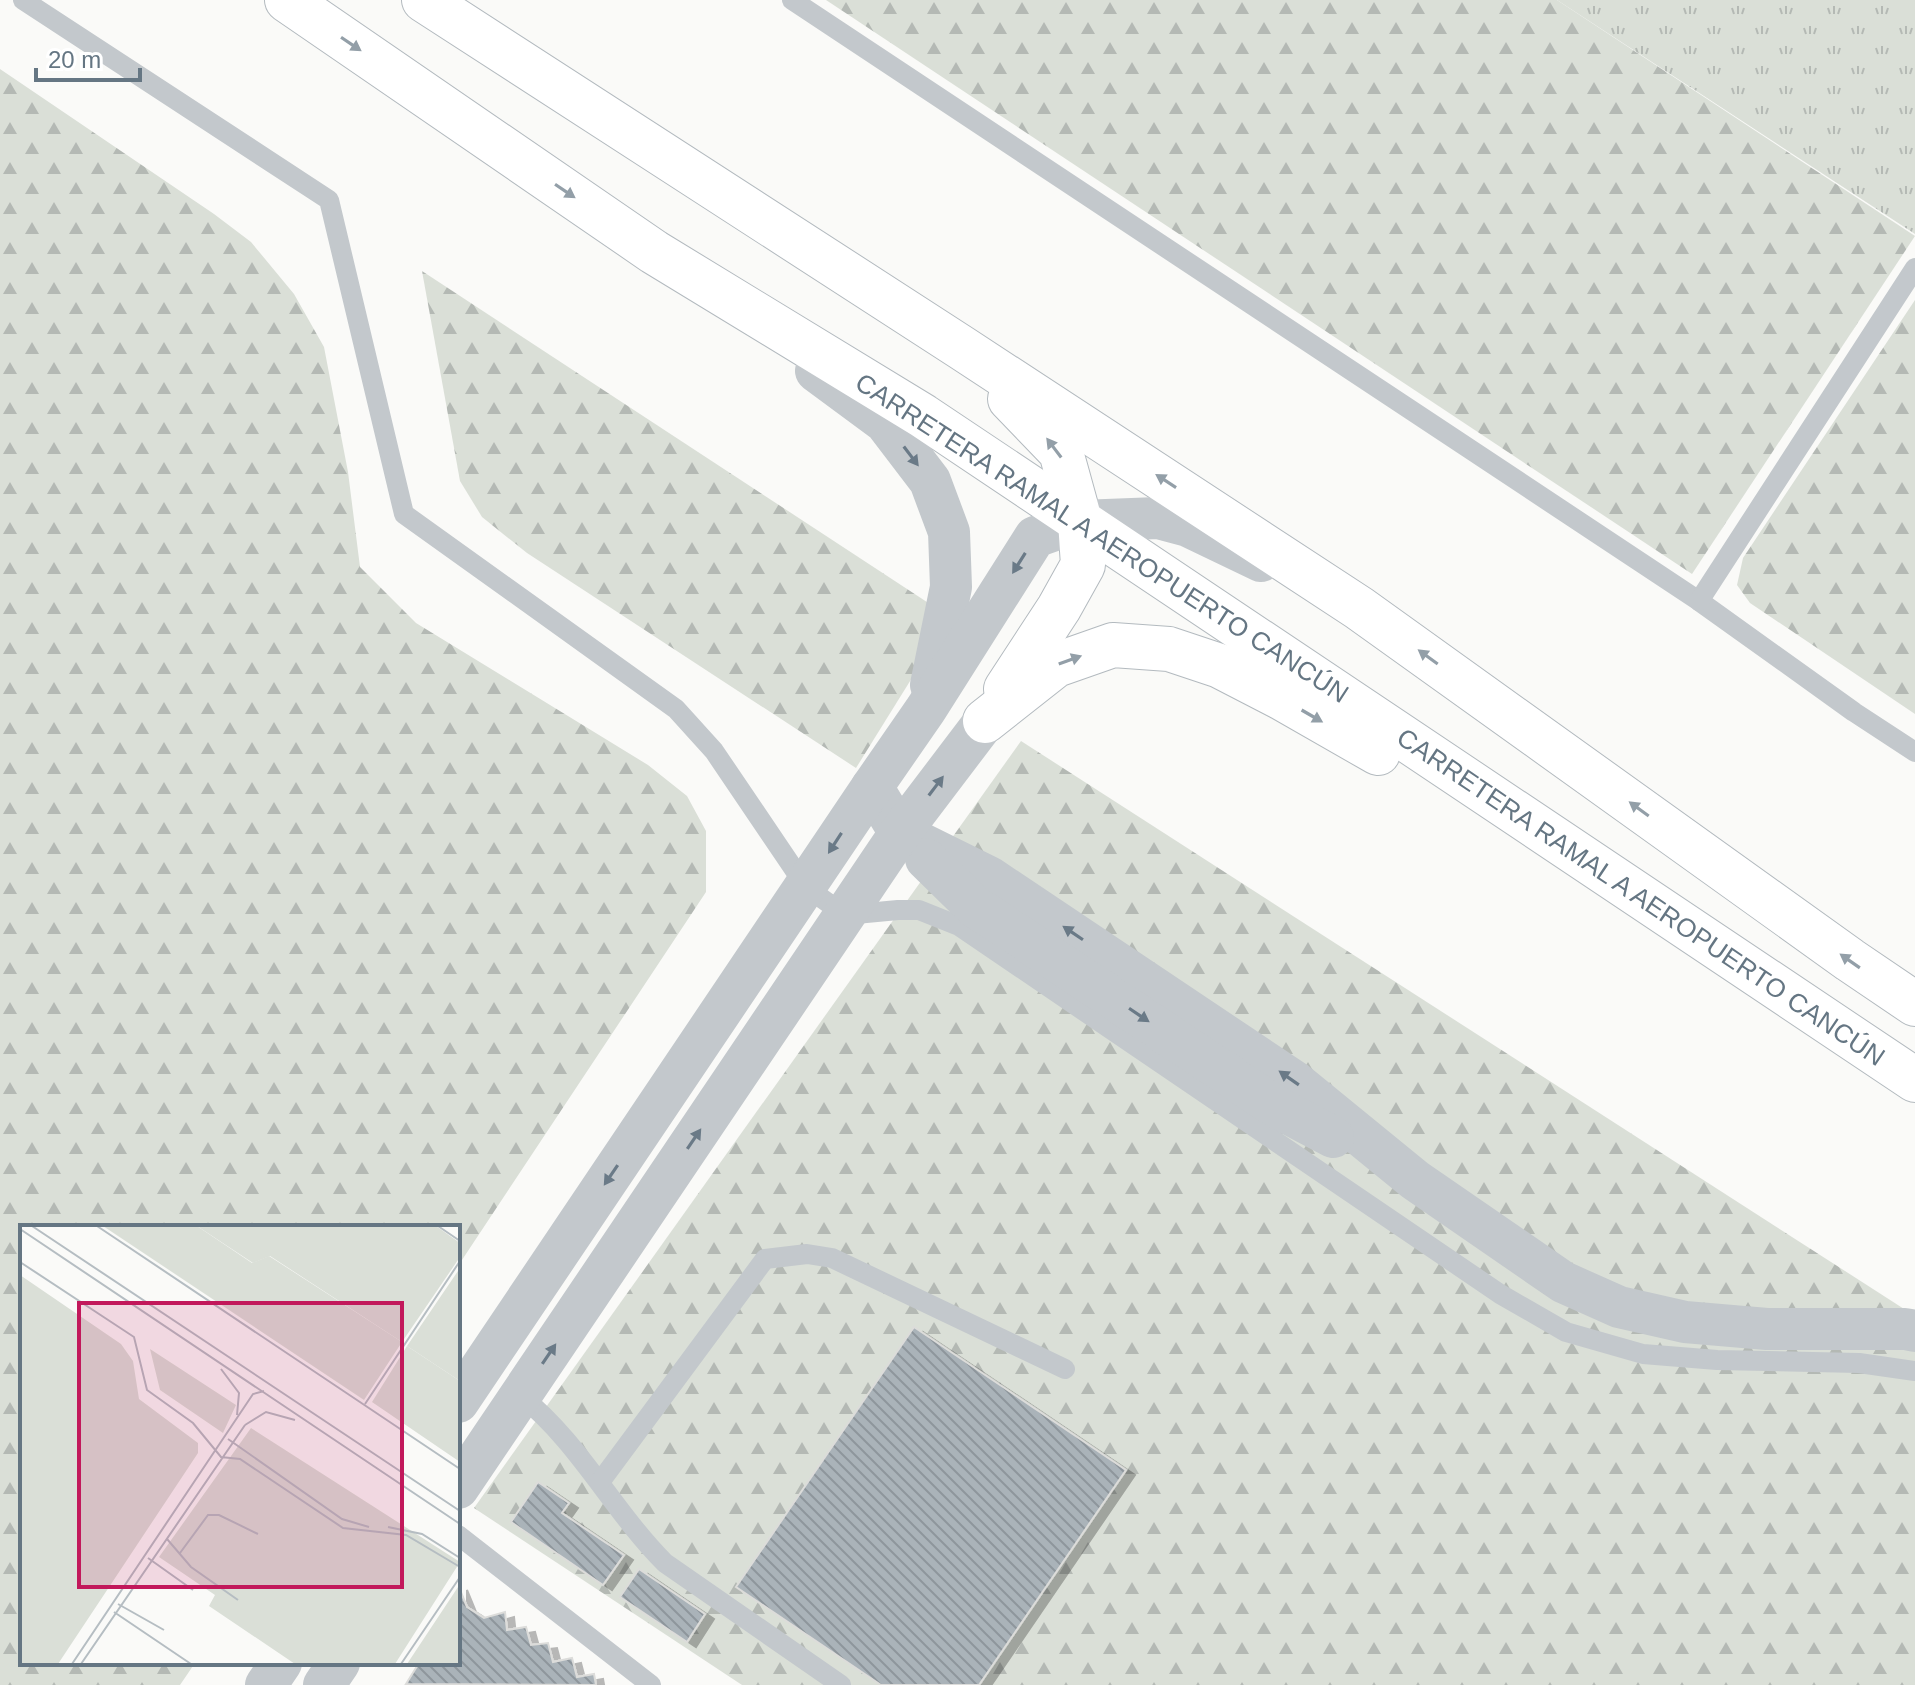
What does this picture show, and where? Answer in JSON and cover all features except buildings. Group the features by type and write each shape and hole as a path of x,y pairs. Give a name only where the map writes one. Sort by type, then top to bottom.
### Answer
{"main road":[{"name":"CARRETERA RAMAL A AEROPUERTO CANCÚN","path":"287,0 654,252 923,416 1915,1080"},
{"path":"424,0 1359,608 1915,1004"},
{"path":"962,348 1061,452 1080,521 1083,565 1059,608 985,721"},
{"path":"985,721 1056,665 1113,645 1169,649 1220,666 1468,805 1594,867"}],"street":[{"path":"654,252 885,422 930,481 949,532 951,587 926,709"},
{"path":"460,1399 926,709 1035,537 1080,521 1158,518 1188,526 1359,608"},
{"path":"460,1485 900,833 985,721"},
{"path":"872,787 900,833 989,877 1295,1082 1415,1180 1563,1282 1619,1307 1685,1322 1767,1329 1915,1331"},
{"path":"266,1685 280,1665"},
{"path":"324,1685 338,1665"}],"lane":[{"path":"23,0 329,200 404,514 676,709 714,751 806,887 845,915 919,910 959,926 1500,1294 1566,1332 1643,1354 1717,1360 1859,1363 1915,1371"},
{"path":"792,0 1699,601 1915,752"},
{"path":"1699,601 1915,268"},
{"path":"600,1482 765,1259 807,1254 832,1258 1065,1369"},
{"path":"521,1396 542,1412 600,1482 620,1513 665,1563 841,1685"},
{"path":"460,1537 651,1685"}],"green space":[{"path":"826,0 1557,0 1915,236 1692,574"},
{"path":"1557,0 1915,0 1915,234"},
{"path":"0,69 251,242 294,294 324,347 348,472 360,567 416,623 648,765 687,796 706,831 706,892 460,1263 460,1225 20,1225 20,1665 194,1665 180,1685 0,1685"},
{"path":"422,271 933,606 925,657 856,768 527,553 482,517 460,481"},
{"path":"1915,300 1915,714 1750,603 1737,585 1743,558"},
{"path":"1021,741 1915,1316 1915,1685 742,1685 474,1508"}]}
